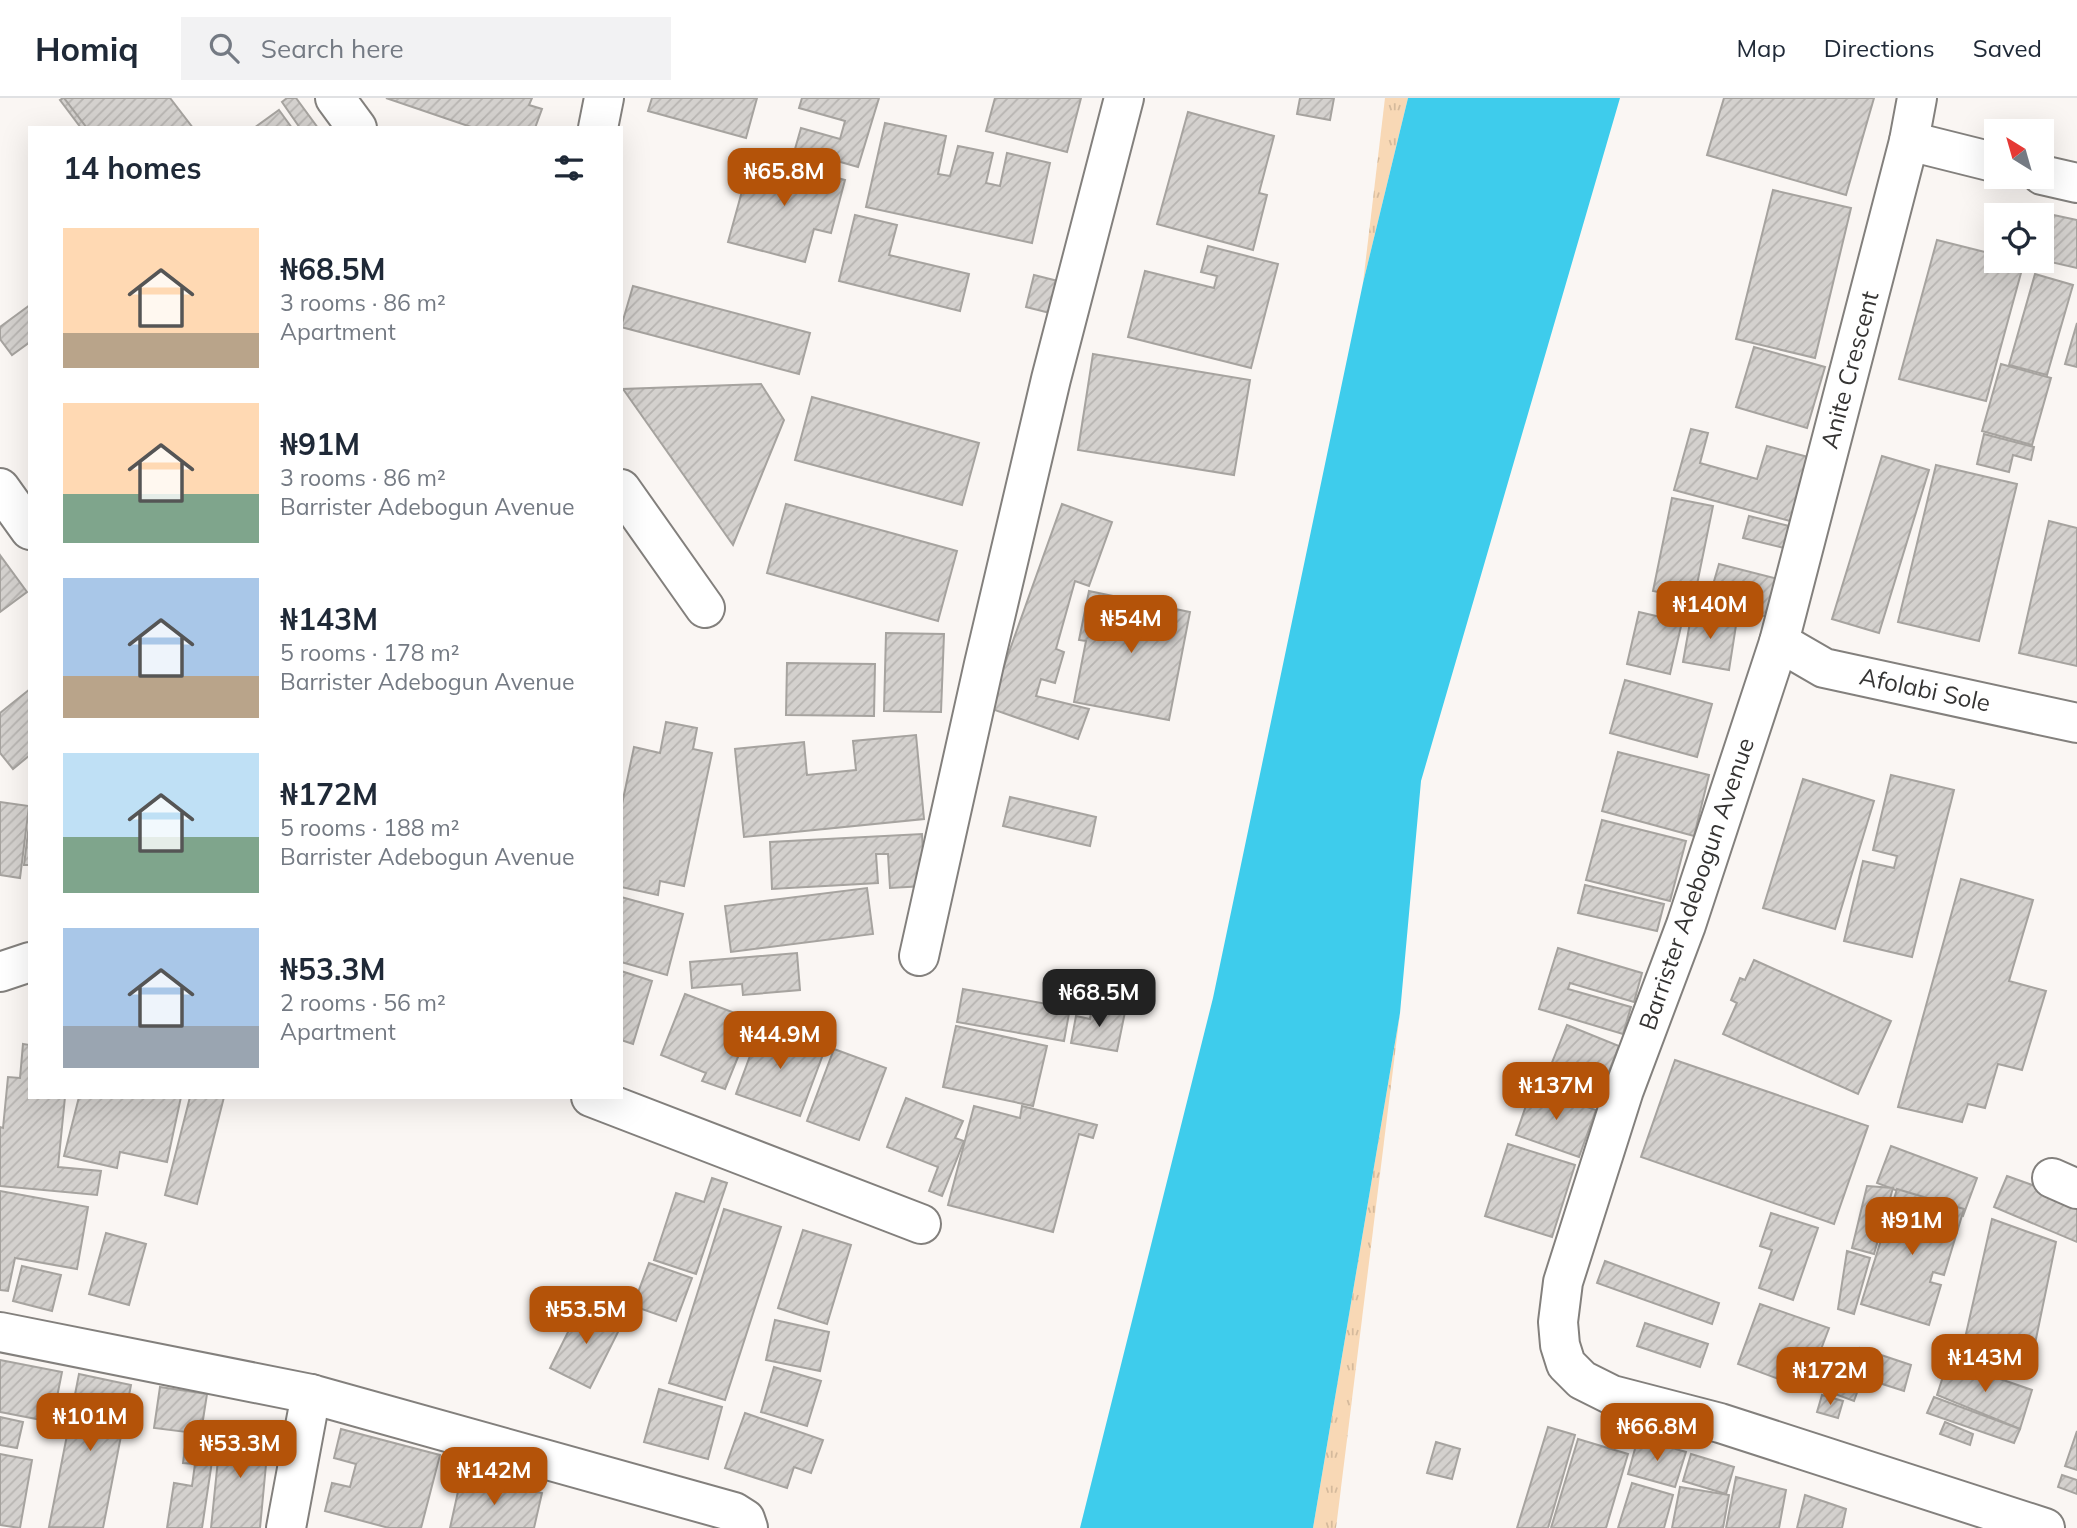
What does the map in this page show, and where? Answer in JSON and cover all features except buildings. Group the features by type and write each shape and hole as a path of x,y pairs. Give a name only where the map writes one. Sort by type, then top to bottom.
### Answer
{"street":[{"path":"335,98 356,126"},
{"path":"598,126 604,98"},
{"path":"919,956 1051,379 1124,98"},
{"name":"Anite Crescent","path":"1779,642 1909,141 1917,98"},
{"path":"1909,141 1984,160"},
{"path":"2054,177 2077,183"},
{"path":"0,488 28,527"},
{"path":"623,492 705,608"},
{"name":"Afolabi Sole","path":"1779,642 1824,668 2077,723"},
{"name":"Barrister Adebogun Avenue","path":"1779,642 1686,925 1624,1090 1582,1219 1563,1282 1558,1322 1560,1345 1566,1364 1582,1380 1612,1395 1720,1423 2045,1528"},
{"path":"0,972 28,963"},
{"path":"596,1099 921,1224"},
{"path":"0,1332 312,1394 734,1512 746,1523"},
{"path":"286,1528 312,1394"}],"green space":[{"path":"1385,98 1408,98 1363,283"},
{"path":"1400,1013 1336,1528 1313,1528"}],"water":[{"path":"1408,98 1620,98 1421,781 1400,1013 1313,1528 1080,1528 1213,998 1363,283"}]}
